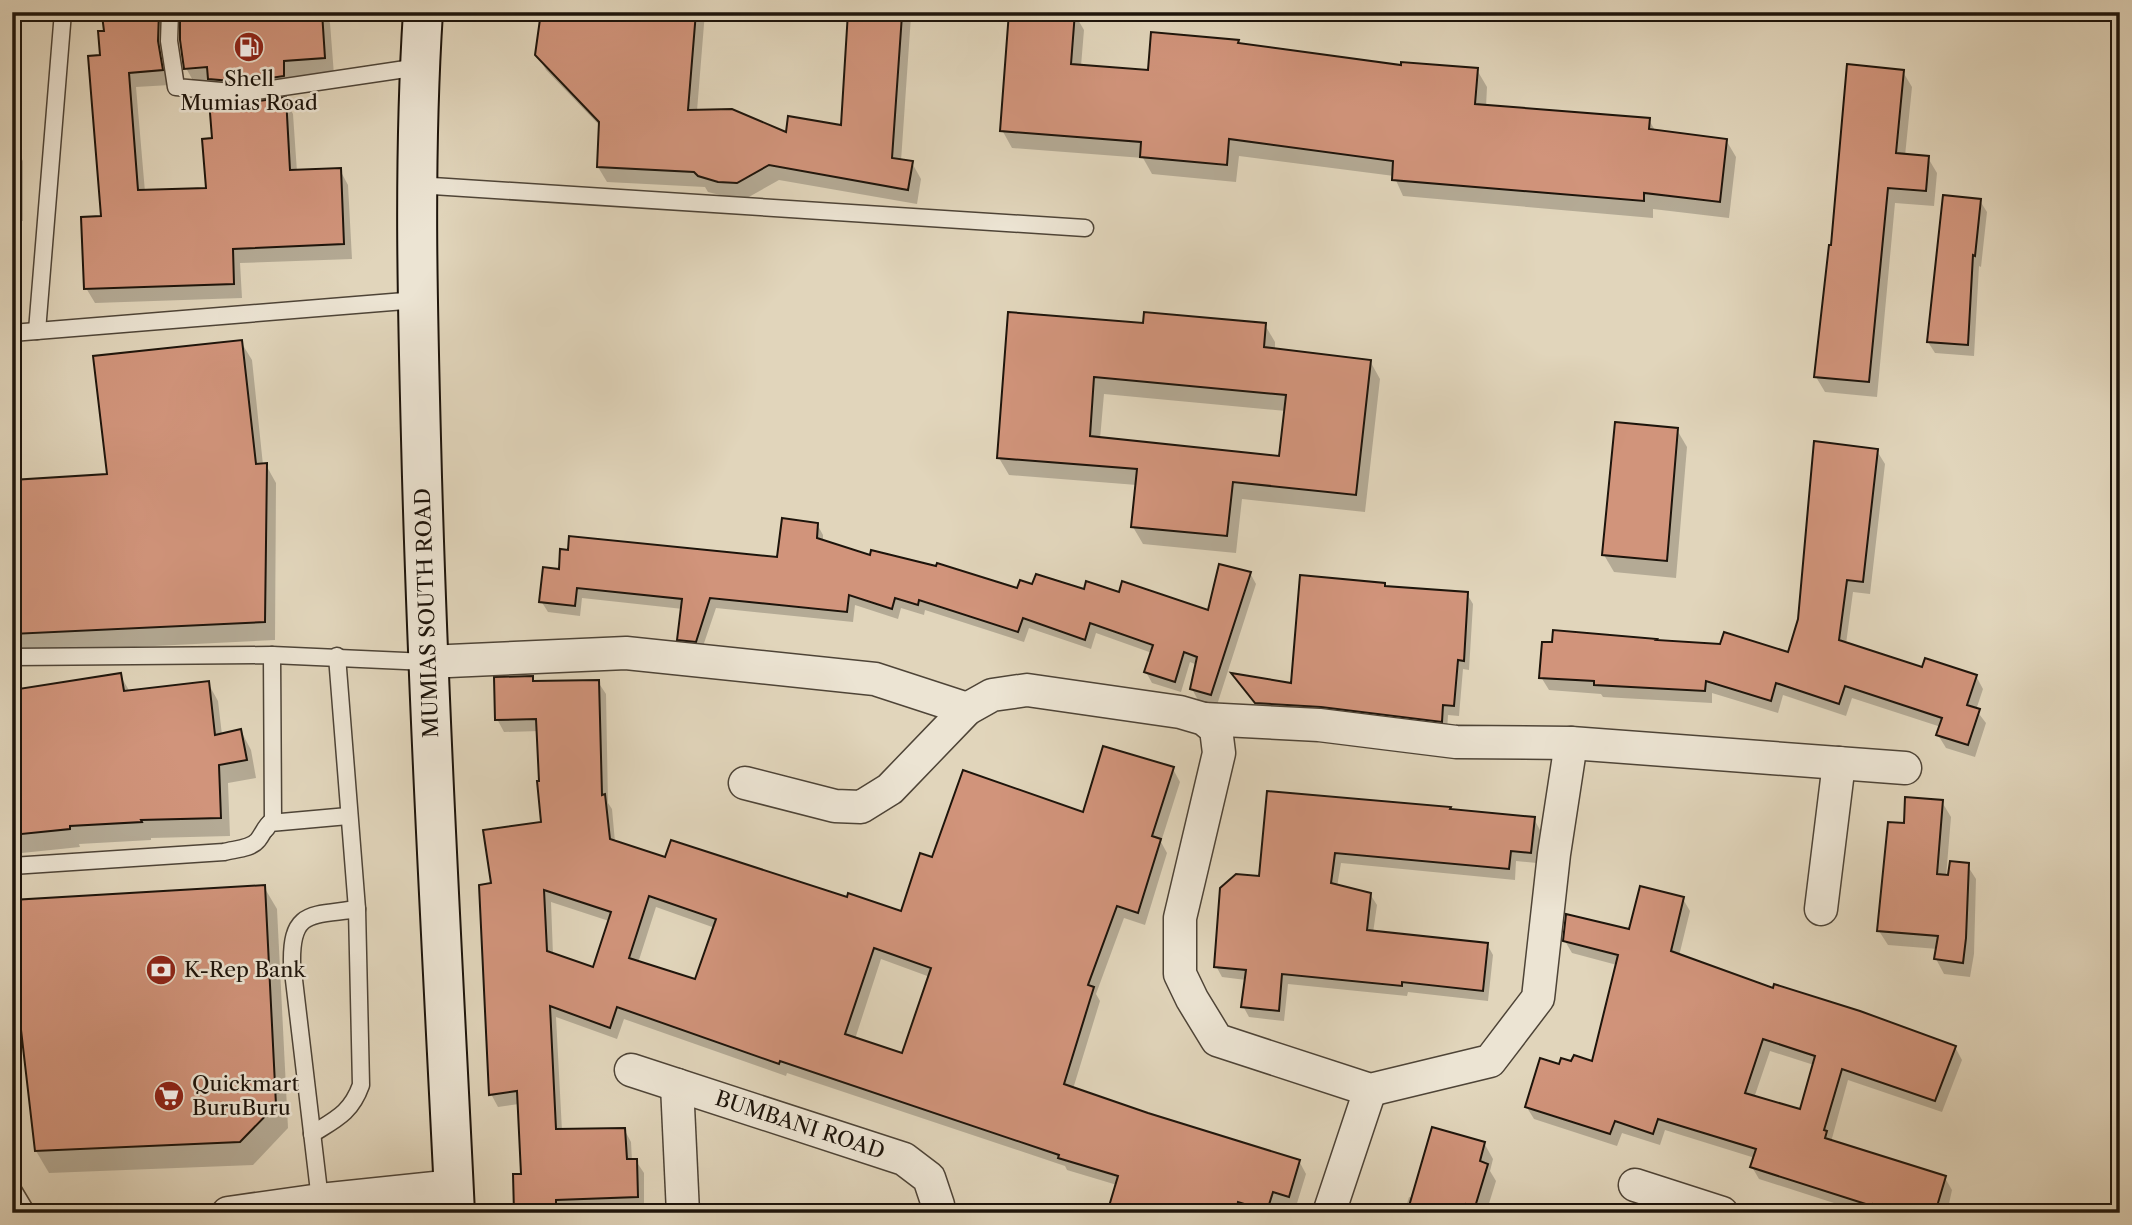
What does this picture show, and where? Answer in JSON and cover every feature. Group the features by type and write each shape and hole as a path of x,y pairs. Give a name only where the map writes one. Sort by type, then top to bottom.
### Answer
{"main road":[{"name":"MUMIAS SOUTH ROAD","path":"423,12 419,66 417,300 427,662 454,1199"}],"street":[{"path":"427,662 625,653 875,679 967,709"},
{"path":"745,783 835,806 861,807 890,789 967,709 992,695 1027,690 1180,712 1204,719 1319,725 1456,741 1571,743 1905,768"},
{"path":"1204,719 1216,729 1219,752 1180,918 1180,974 1217,1040 1370,1090 1490,1061 1538,998 1554,854 1571,743"},
{"path":"1821,909 1839,763"},
{"name":"BUMBANI ROAD","path":"631,1070 904,1158 929,1178 937,1205 935,1213"},
{"path":"677,1085 682,1213"},
{"path":"1329,1213 1370,1090"},
{"path":"1635,1185 1722,1213"},
{"path":"228,1213 320,1200 454,1199"}],"lane":[{"path":"37,331 63,12"},
{"path":"170,12 169,41 176,87 244,93 419,66"},
{"path":"417,185 1085,228"},
{"path":"12,333 417,300"},
{"path":"12,657 272,655 427,662"},
{"path":"259,839 265,826 273,820 272,655"},
{"path":"312,1134 344,1115 356,1100 361,1085 357,909 337,656"},
{"path":"12,866 224,852 252,845 271,823 348,816"},
{"path":"320,1200 292,963 293,936 294,930 305,919 357,909"},
{"path":"12,1188 27,1213"}],"building":[{"path":"159,12 158,41 163,70 129,73 138,190 206,188 202,139 212,138 209,100 245,103 286,97 290,170 341,168 344,244 233,249 234,284 84,289 81,217 101,216 88,56 100,55 98,31 104,31 102,15"},
{"path":"322,12 325,58 284,61 284,76 244,82 208,79 207,67 184,69 180,40 180,14"},
{"path":"541,12 696,12 688,110 732,109 786,132 788,116 841,125 848,12 902,15 892,158 913,161 908,190 769,165 737,183 718,182 698,176 694,172 597,167 599,122 535,55"},
{"path":"1009,12 1075,12 1071,64 1148,70 1151,32 1239,40 1238,43 1401,65 1401,62 1478,68 1475,104 1650,118 1649,129 1727,139 1720,202 1644,193 1644,201 1392,180 1393,161 1229,139 1227,165 1140,157 1141,142 1000,131"},
{"path":"1847,64 1904,70 1896,153 1929,156 1926,191 1888,188 1869,382 1814,377 1831,245"},
{"path":"1943,195 1981,199 1975,256 1973,255 1968,345 1927,342"},
{"path":"1008,312 1143,323 1144,312 1266,323 1264,347 1371,360 1356,495 1233,482 1227,536 1131,527 1137,469 997,458","holes":["1094,377 1286,395 1279,456 1090,436"]},
{"path":"242,340 256,464 267,463 265,622 12,634 12,480 107,474 93,356"},
{"path":"1615,422 1678,428 1667,561 1602,555"},
{"path":"1814,441 1878,449 1863,582 1847,580 1839,640 1922,667 1925,658 1977,675 1967,705 1980,709 1968,745 1936,735 1942,718 1845,686 1839,704 1776,683 1771,701 1706,681 1705,691 1594,685 1594,681 1539,678 1542,642 1552,642 1553,630 1720,644 1724,632 1788,652 1798,619"},
{"path":"782,518 818,523 817,538 870,555 871,550 936,566 937,563 1017,588 1020,580 1032,584 1036,574 1084,589 1086,581 1119,592 1122,581 1208,610 1219,564 1251,572 1211,695 1190,689 1197,657 1184,652 1175,682 1144,672 1153,645 1090,623 1085,640 1023,618 1018,632 919,600 918,605 895,598 892,609 849,595 847,612 710,598 696,642 677,640 682,599 577,588 575,606 539,602 543,567 559,569 560,549 568,550 569,536 777,557"},
{"path":"1300,575 1385,583 1385,586 1468,592 1464,661 1458,660 1454,706 1443,705 1442,722 1321,707 1255,703 1231,673 1291,683"},
{"path":"121,673 124,691 209,681 215,735 241,729 247,760 219,765 221,818 141,820 142,822 70,826 70,829 12,835 12,690"},
{"path":"533,676 533,681 599,680 602,795 605,794 610,839 665,857 671,840 847,897 848,893 901,911 920,853 932,857 963,770 1083,812 1103,746 1174,767 1152,836 1161,839 1138,913 1117,906 1088,985 1094,987 1064,1084 1300,1160 1289,1197 1273,1192 1267,1211 1238,1202 1236,1213 1107,1213 1118,1176 1058,1158 1059,1155 780,1061 779,1064 617,1007 610,1028 550,1006 556,1129 625,1128 627,1159 637,1159 638,1197 556,1200 556,1213 514,1213 513,1174 521,1174 517,1091 489,1095 479,885 491,883 483,830 541,822 536,719 495,720 494,677","holes":["544,890 611,912 593,967 547,951","649,896 716,919 695,979 629,958","874,948 931,968 902,1053 845,1034"]},
{"path":"1267,791 1535,817 1531,853 1511,851 1509,869 1335,853 1331,883 1371,893 1367,930 1488,943 1483,991 1402,982 1402,986 1282,974 1279,1011 1241,1007 1246,970 1214,967 1220,888 1236,874 1259,876"},
{"path":"1905,797 1943,800 1937,874 1948,875 1950,861 1969,863 1963,963 1934,959 1938,936 1877,931 1888,822 1904,823"},
{"path":"265,885 276,1105 240,1142 35,1151 12,952 12,900"},
{"path":"1640,886 1684,897 1671,951 1773,988 1774,984 1860,1011 1956,1046 1935,1101 1842,1069 1824,1130 1827,1131 1825,1138 1946,1176 1935,1213 1901,1213 1873,1204 1872,1206 1750,1167 1756,1149 1658,1119 1653,1134 1615,1121 1610,1134 1525,1107 1540,1058 1559,1064 1561,1058 1571,1061 1574,1055 1592,1061 1618,955 1563,941 1566,914 1629,929","holes":["1763,1039 1815,1056 1800,1109 1745,1093"]},
{"path":"1432,1127 1485,1142 1480,1161 1488,1164 1475,1207 1466,1204 1464,1213 1407,1213"}],"place":[{"name":"Shell Mumias Road","path":"249,47"},
{"name":"K-Rep Bank","path":"161,970"},
{"name":"Quickmart BuruBuru","path":"169,1096"}]}
